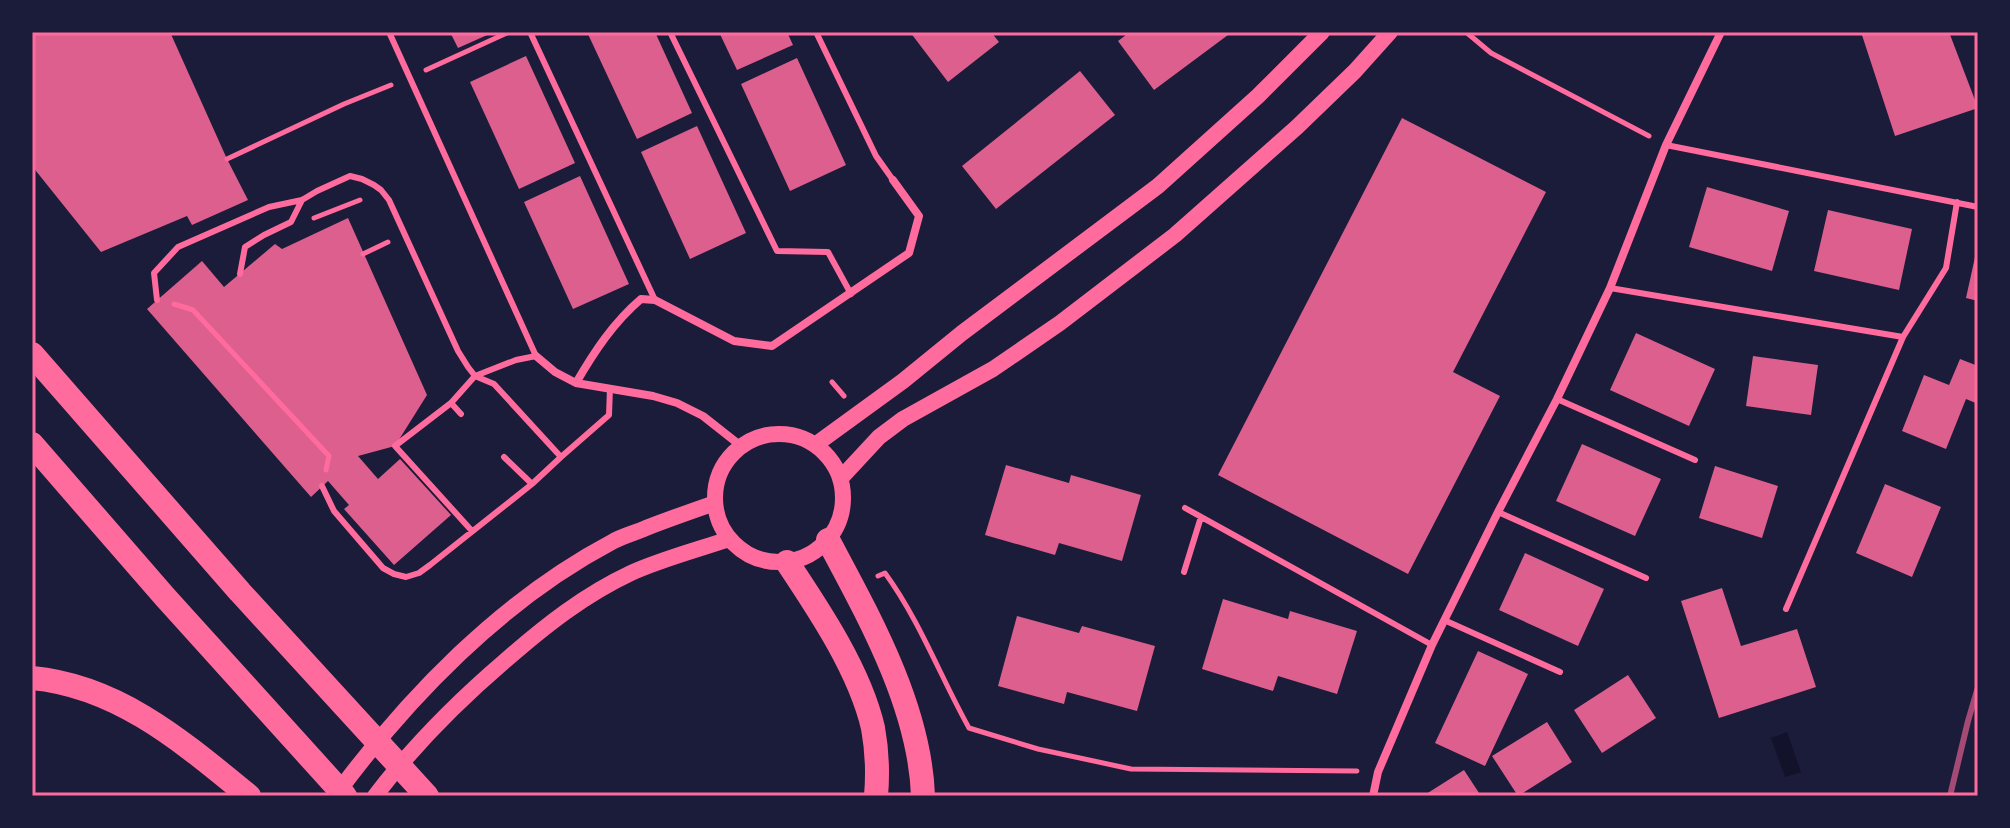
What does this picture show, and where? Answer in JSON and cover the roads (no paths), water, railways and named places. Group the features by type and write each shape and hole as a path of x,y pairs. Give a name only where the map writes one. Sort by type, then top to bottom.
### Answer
{"highway":[{"path":"32,354 230,581 427,796"},
{"path":"32,444 345,796"},
{"path":"828,540 901,693 919,755 923,796"},
{"path":"787,562 819,609 867,708 876,748 876,796"},
{"path":"32,678 71,684 119,702 196,753 249,796"}],"main road":[{"path":"815,445 1158,186 1258,96 1322,32"},
{"path":"840,479 879,437 903,419 993,369 1060,323 1175,235 1297,127 1390,32"},
{"path":"778,434 797,437 815,445 831,460 840,479 843,501 839,522 828,540 802,558 787,562 755,558 741,550 729,539 719,522 715,503 716,482 726,462 741,446 758,437 778,434"},
{"path":"335,796 413,700 448,665 537,588 614,541 715,503"},
{"path":"375,796 411,751 473,688 546,625 592,593 634,572 729,539"}],"street":[{"path":"1373,796 1378,772 1432,645 1610,288 1666,145 1721,32"},
{"path":"576,383 592,354 627,311 641,299 655,300 734,341 772,346 909,253 919,216 893,180"},
{"path":"536,356 555,372 576,383 677,403 703,416 741,446"}],"lane":[{"path":"389,32 536,356 516,360 475,376 451,403 395,446 472,531"},
{"path":"530,32 655,300"},
{"path":"670,32 777,251 828,252 851,294"},
{"path":"816,32 876,156 893,180"},
{"path":"1666,145 1978,207"},
{"path":"157,300 154,273 178,247 269,207 302,200 350,176 362,179 381,190 389,200 458,351 475,376 494,384 561,457"},
{"path":"240,274 245,247 291,222 302,200"},
{"path":"1786,609 1903,337 1946,268 1957,202"},
{"path":"1610,288 1903,337"},
{"path":"322,486 334,511 383,568 406,577 419,573 532,484 609,415 610,388"},
{"path":"1557,399 1695,460"},
{"path":"451,403 461,414"},
{"path":"504,457 532,484"},
{"path":"1185,508 1432,645"},
{"path":"1498,512 1646,578"},
{"path":"1184,572 1201,517"},
{"path":"1444,620 1560,672"}],"railway":[{"path":"1950,796 1978,687"}]}
